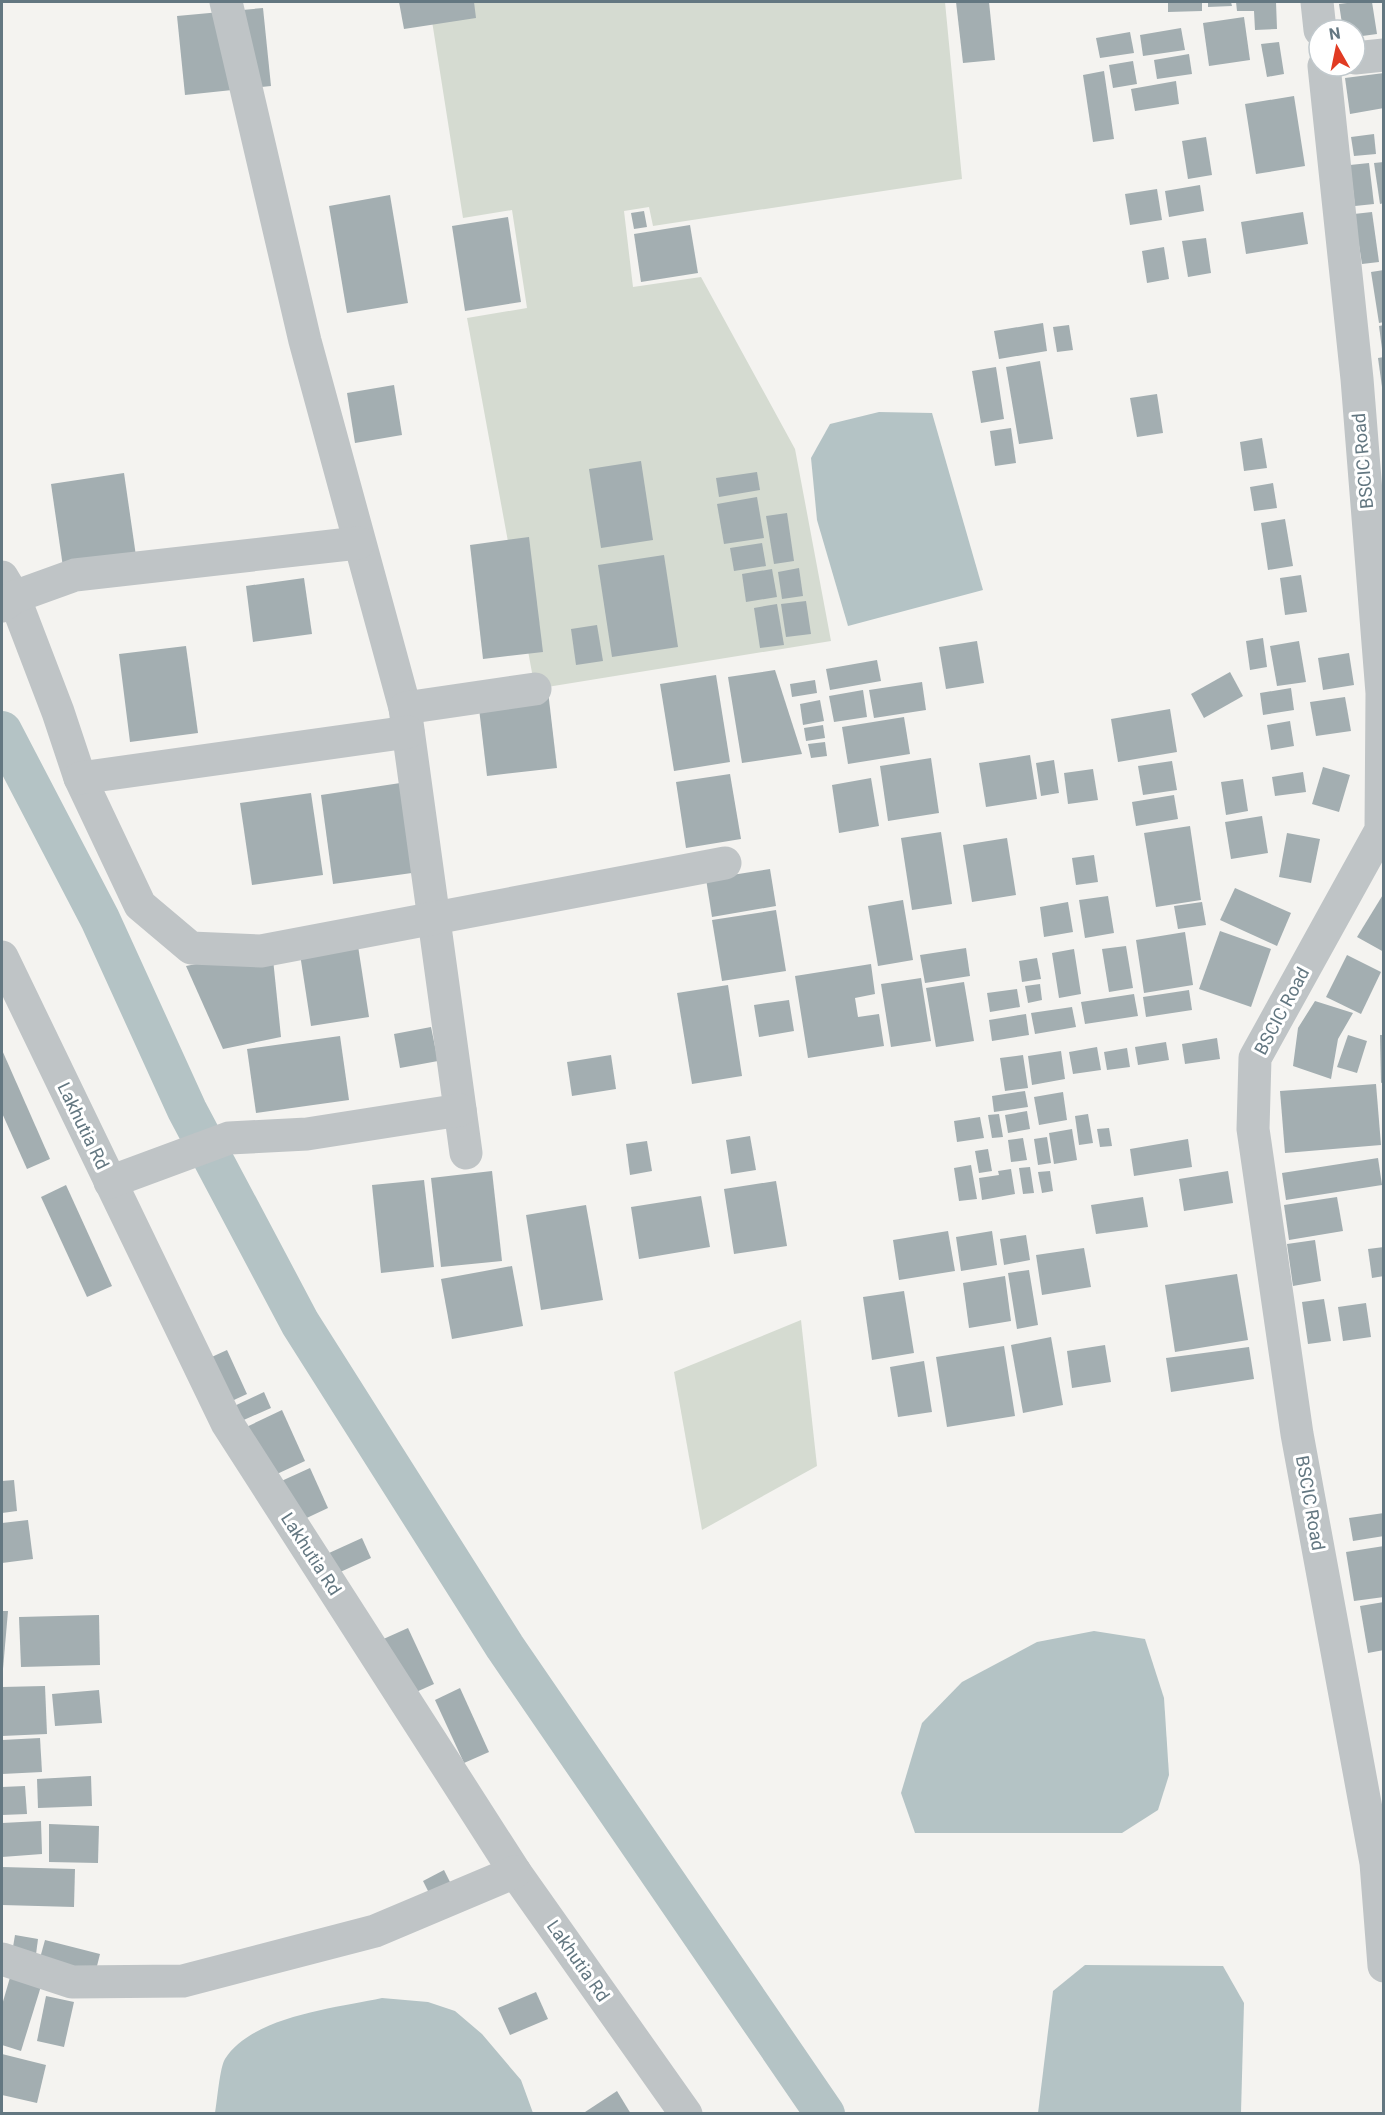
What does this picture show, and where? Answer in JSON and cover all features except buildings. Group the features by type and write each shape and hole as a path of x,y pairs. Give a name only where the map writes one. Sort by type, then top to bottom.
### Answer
{"street":[{"path":"226,2 305,341 406,720 466,1153"},
{"path":"1317,2 1319,18"},
{"path":"1367,57 1383,55"},
{"name":"BSCIC Road","path":"1325,78 1357,380 1382,693 1381,830 1255,1058 1253,1129 1297,1434 1376,1863 1383,1966"},
{"path":"358,543 75,574 6,593 58,712 80,778 140,905 191,948 261,951 725,863"},
{"path":"80,778 406,720 535,689"},
{"name":"Lakhutia Rd","path":"2,957 227,1423 514,1872 686,2114"},
{"path":"110,1182 229,1138 307,1134 460,1110"},
{"path":"2,1959 72,1982 183,1981 375,1931 514,1872"}],"shaded area":[{"path":"429,2 945,2 962,179 653,226 649,207 624,211 633,287 701,277 795,449 831,641 535,689 467,318 527,308 512,210 463,218"},
{"path":"879,412 932,413 983,590 848,626 817,520 811,458 830,424"},
{"path":"801,1320 817,1466 702,1530 674,1372"},
{"path":"1094,1631 1145,1639 1164,1698 1169,1775 1158,1810 1122,1833 915,1833 901,1793 922,1723 962,1682 1037,1642"},
{"path":"1085,1965 1223,1966 1244,2003 1241,2113 1038,2113 1053,1991"},
{"path":"382,1998 428,2002 455,2011 482,2034 521,2080 533,2113 215,2113 223,2063 238,2044 274,2023 319,2010"}],"waterway":[{"path":"2,731 100,919 187,1110 300,1323 505,1647 825,2114"}]}
